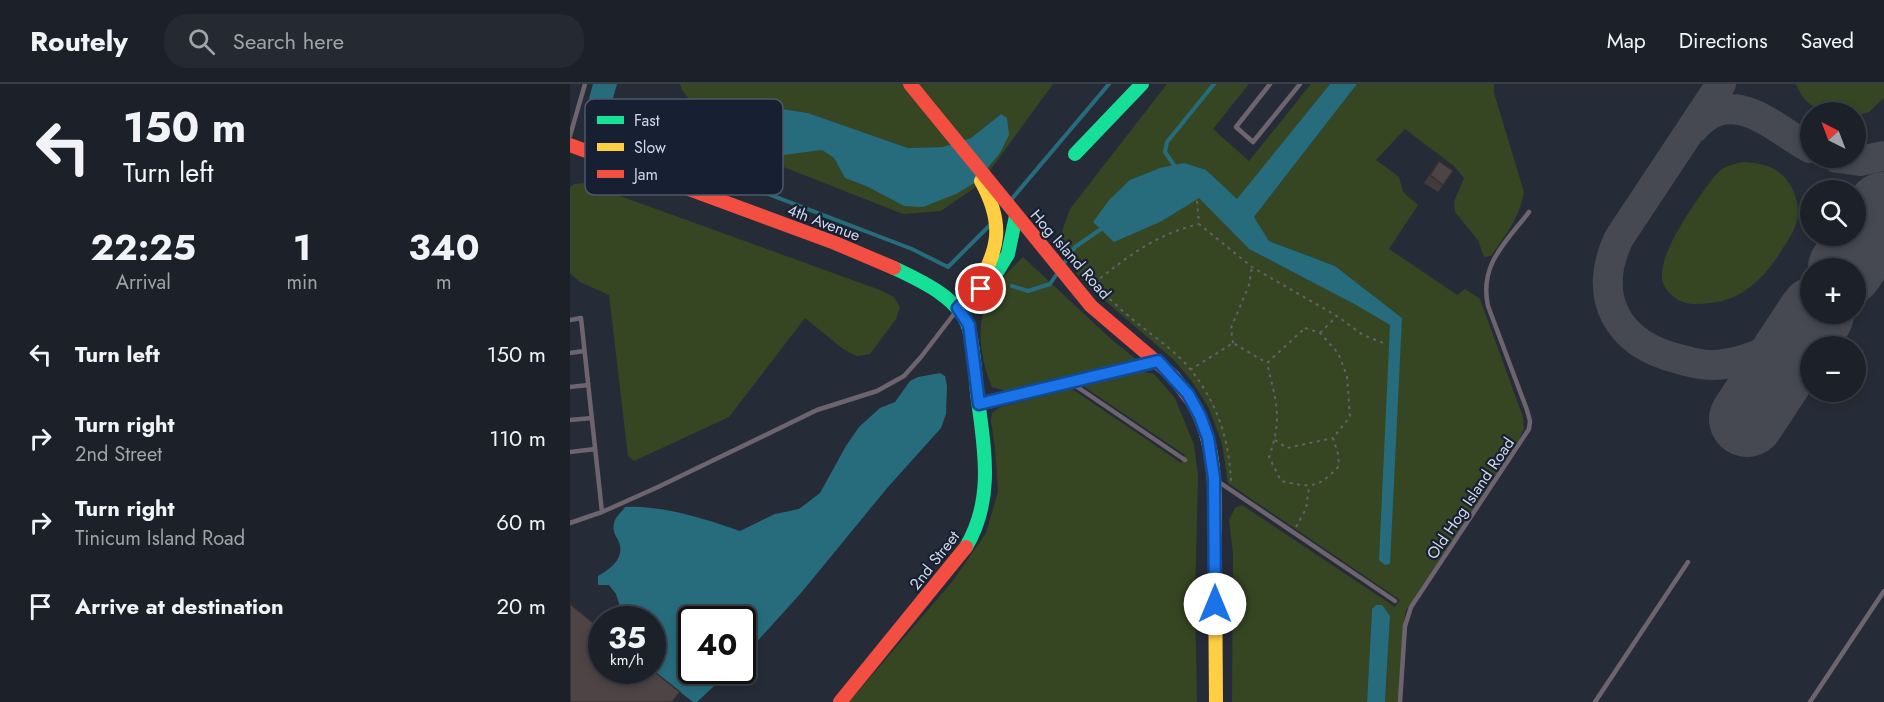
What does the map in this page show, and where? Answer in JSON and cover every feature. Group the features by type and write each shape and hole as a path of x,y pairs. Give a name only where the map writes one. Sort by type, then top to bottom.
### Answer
{"street":[{"path":"910,84 961,145 985,189 998,232 995,252 975,291 958,308"},
{"path":"1075,154 1142,84"},
{"name":"4th Avenue","path":"570,145 585,151"},
{"name":"Hog Island Road","path":"961,145 1014,214 1091,306 1158,361 1181,384 1200,416 1208,438 1214,478 1216,702"},
{"name":"4th Avenue","path":"703,195 855,252 911,278 958,308"},
{"path":"975,291 981,289 997,272 1008,254 1014,214"},
{"name":"2nd Street","path":"840,702 963,552 973,538 984,507 987,486 984,437 969,325 958,308"}],"lane":[{"path":"570,136 585,84"},
{"path":"1270,84 1236,127 1253,142 1300,84"},
{"name":"Old Hog Island Road","path":"1400,702 1404,626 1407,616 1529,429 1527,410 1484,290 1492,261 1528,212"},
{"path":"570,523 602,512 817,410 877,391 904,376 958,308"},
{"path":"570,320 581,318 602,512"},
{"path":"570,353 584,351"},
{"path":"979,404 1158,361"},
{"path":"1070,382 1185,460"},
{"path":"570,387 588,385"},
{"path":"570,420 592,418"},
{"path":"570,452 595,449"},
{"path":"1214,478 1395,601"},
{"path":"1595,702 1688,562"},
{"path":"1810,702 1884,591"}],"path":[{"path":"1197,201 1199,224 1252,267 1337,316 1363,335 1386,344"},
{"path":"1094,283 1138,249 1174,230 1199,224"},
{"path":"1233,343 1231,328 1249,285 1252,267"},
{"path":"1320,333 1337,316"},
{"path":"1267,363 1305,328 1320,333 1338,353 1347,376 1349,394 1350,417 1333,438 1287,448 1275,440"},
{"path":"1233,343 1267,363 1278,417 1275,440 1269,457 1281,481 1309,487 1317,485 1339,466 1333,438"},
{"path":"1190,370 1233,343"},
{"path":"1293,532 1306,508 1309,487"}],"green space":[{"path":"680,84 1053,84 980,184 941,211 903,214 783,167 783,155 822,150 834,158 845,178 904,206 1001,114 971,138 942,147 908,148 808,113 783,109 783,99 689,99"},
{"path":"1167,84 1249,84 1213,129 1249,161 1311,84 1330,84 1237,200 1206,170 1162,221 1199,197 1249,249 1390,325 1402,318 1335,266 1269,241 1254,217 1357,84 1494,84 1494,93 1524,192 1507,234 1491,256 1484,257 1478,240 1455,212 1454,202 1464,178 1454,166 1405,129 1376,160 1399,177 1403,192 1418,205 1389,249 1457,295 1465,289 1480,299 1523,417 1524,428 1519,440 1405,612 1399,702 1385,702 1390,616 1382,606 1376,605 1372,609 1367,702 1232,702 1233,553 1229,520 1235,508 1242,505 1395,607 1400,600 1228,483 1222,444 1209,408 1191,380 1174,360 1089,287 1077,274 1061,249 1062,233 1070,209"},
{"path":"1796,84 1884,84 1884,98 1866,113 1866,102 1807,102"},
{"path":"1744,162 1771,167 1790,184 1796,198 1798,213 1793,231 1769,268 1744,292 1710,303 1693,304 1680,301 1664,286 1662,279 1664,263 1674,237 1717,174 1727,166"},
{"path":"585,183 585,195 617,195 880,290 894,297 900,307 896,319 870,354 857,356 843,349 805,318 729,417 634,461 628,456 609,295 580,282 570,273 570,187"},
{"path":"1023,257 1112,340 1137,360 1082,376 1006,391 992,387 982,352 983,314 986,302 995,287"},
{"path":"1140,371 1154,374 1175,398 1194,445 1198,476 1195,601 1197,702 849,702 952,582 986,533 998,492 991,421 992,413 1000,407 1072,389 1181,463 1185,455 1083,386"}],"water":[{"path":"593,84 617,84 613,99 589,99"},
{"path":"1330,84 1357,84 1254,217 1269,241 1335,266 1402,318 1390,564 1385,565 1379,560 1390,325 1249,249 1199,198 1162,221 1114,242 1093,222 1110,199 1130,180 1160,168 1184,163 1206,170 1237,199"},
{"path":"783,109 808,113 908,148 942,147 971,138 1001,114 1007,118 1009,135 1000,153 976,182 956,194 923,207 904,206 845,178 834,158 822,150 783,155"},
{"path":"940,373 945,376 946,414 941,428 756,643 756,606 678,606 678,684 716,684 697,702 693,702 666,681 666,606 620,606 616,594 609,585 598,585 598,576 612,567 620,554 614,526 616,519 625,507 653,508 699,518 740,531 775,514 799,509 820,493 859,427 880,408 895,402 910,381 918,377"},
{"path":"1376,605 1382,605 1390,616 1385,702 1367,702 1372,609"}],"building":[{"path":"1439,161 1453,171 1443,185 1430,175"},
{"path":"570,604 588,619 588,684 666,684 666,681 680,692 672,702 570,702"}],"waterway":[{"path":"1010,201 1109,84"},
{"path":"1176,168 1165,152 1167,142 1214,84"},
{"path":"771,195 912,249 948,267 992,223"},
{"path":"1012,286 1028,291 1050,284 1075,247 1104,227"}],"taxiway":[{"path":"1721,84 1619,238 1611,260 1608,280 1609,298 1615,315 1625,330 1657,352 1690,362 1712,365 1747,359 1780,343 1809,324"},
{"path":"1694,128 1709,115 1723,110 1738,110 1767,121 1800,142"},
{"path":"1866,160 1884,156"}],"runway":[{"path":"1853,258 1884,210"},
{"path":"1747,419 1809,324"}],"traffic: fast":[{"path":"1075,154 1142,84"},
{"path":"958,308 997,272 1008,254 1016,216"},
{"path":"894,268 927,285 948,300 957,308 969,329 985,472 981,510 966,547"}],"traffic: slow":[{"path":"975,291 989,262 996,237 994,211 981,181"},
{"path":"1193,403 1208,441 1214,482 1216,702"}],"traffic: jam":[{"path":"910,84 1091,306 1173,376 1193,403"},
{"path":"570,145 585,151"},
{"path":"705,195 835,243 894,268"},
{"path":"840,702 966,547"}],"route":[{"path":"981,289 975,291 958,308 969,325 979,404 1158,361 1181,384 1205,427 1211,451 1214,478 1215,604"}]}
